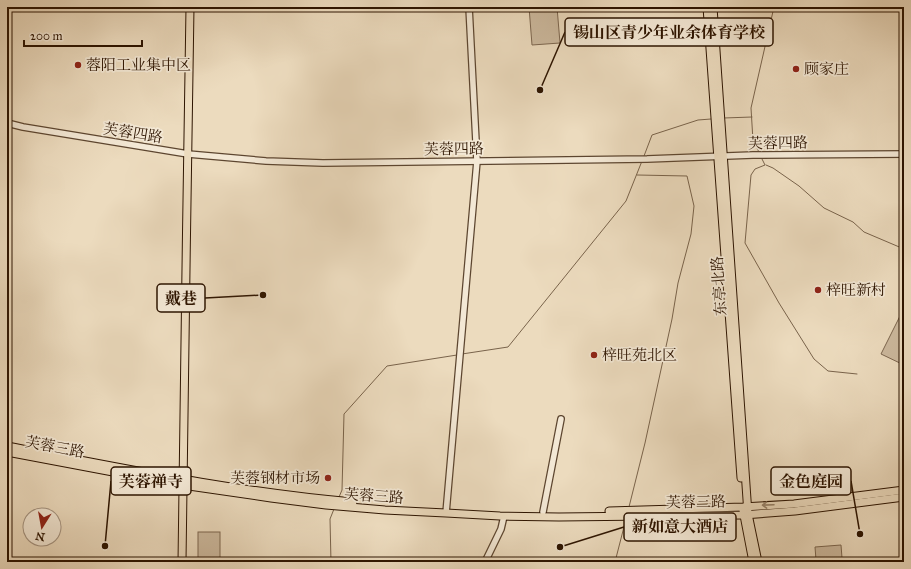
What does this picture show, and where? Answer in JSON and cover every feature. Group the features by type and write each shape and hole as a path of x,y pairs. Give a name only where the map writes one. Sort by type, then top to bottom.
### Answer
{"main road":[{"path":"182,562 190,7"},
{"name":"东亭北路","path":"707,7 718,125 745,510 753,562"},
{"name":"东亭北路","path":"713,7 717,113"},
{"name":"芙蓉三路","path":"7,446 182,482"},
{"name":"芙蓉三路","path":"7,452 182,482 385,510 617,513 745,510"},
{"path":"745,510 904,490"},
{"path":"745,510 795,510 904,496"},
{"name":"东亭北路","path":"745,510 758,562"},
{"name":"芙蓉三路","path":"446,511 504,516 559,517 617,513"}],"street":[{"path":"446,511 477,161 469,7"},
{"name":"芙蓉四路","path":"7,123 23,128 188,154 266,161 323,163 647,159 753,155 904,154"},
{"path":"543,512 561,419"},
{"path":"485,562 501,529 504,516"}],"shaded area":[{"path":"529,7 557,7 560,43 532,45"},
{"path":"900,316 904,318 904,365 881,354"},
{"path":"198,532 220,532 220,562 198,562"},
{"path":"841,545 842,558 816,560 815,547"}],"waterway":[{"path":"759,152 753,141 751,108 774,7"},
{"path":"724,118 752,117"},
{"path":"644,156 652,135 698,120 711,119"},
{"path":"761,157 765,165 755,169 751,175 745,243 779,303 814,359 828,371 857,374"},
{"path":"462,354 508,347 626,201 642,161"},
{"path":"766,165 773,168 799,186 824,208 853,222 864,232 904,249"},
{"path":"629,507 645,443 672,319 678,283 691,234 694,206 687,176 637,175"},
{"path":"339,497 342,490 344,414 387,366 457,355"},
{"path":"331,562 330,519 334,509"},
{"path":"615,562 626,519"}],"place":[{"name":"蓉阳工业集中区","path":"78,65"},
{"name":"顾家庄","path":"796,69"},
{"name":"锡山区青少年业余体育学校","path":"540,90"},
{"name":"梓旺新村","path":"818,290"},
{"name":"戴巷","path":"263,295"},
{"name":"梓旺苑北区","path":"594,355"},
{"name":"芙蓉钢材市场","path":"328,478"},
{"name":"金色庭园","path":"860,534"},
{"name":"芙蓉禅寺","path":"105,546"},
{"name":"新如意大酒店","path":"560,547"}]}
